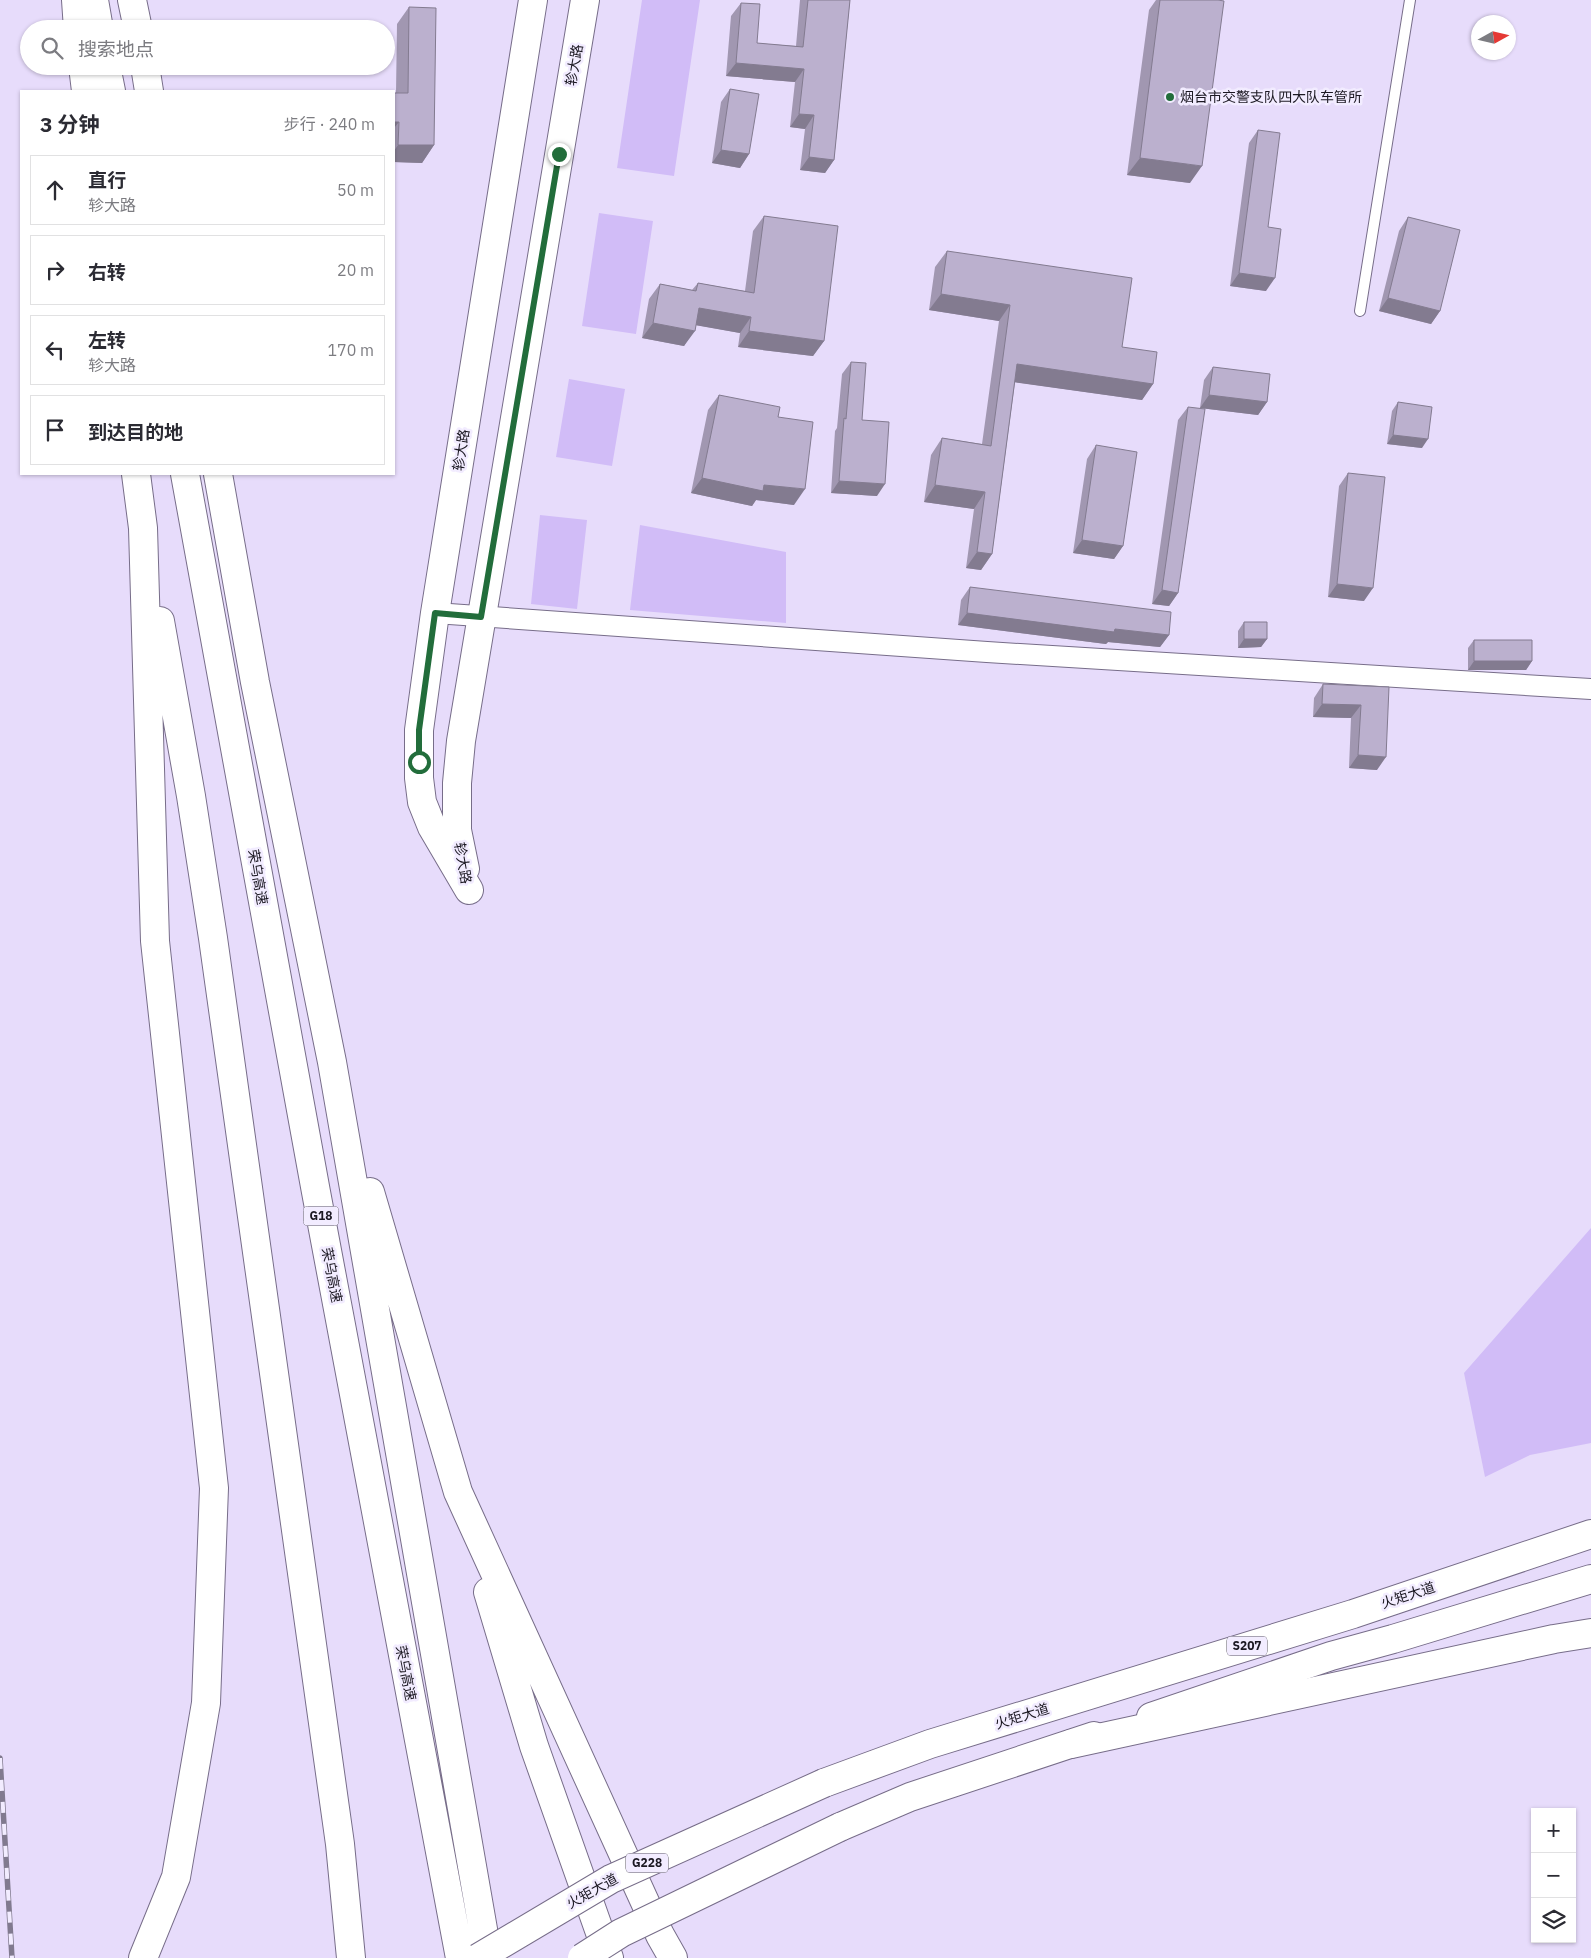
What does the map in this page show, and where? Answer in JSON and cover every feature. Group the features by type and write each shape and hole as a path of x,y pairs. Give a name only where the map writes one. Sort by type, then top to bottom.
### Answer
{"main road":[{"path":"76,0 77,20"},
{"path":"94,0 97,20"},
{"path":"132,0 136,20"},
{"name":"轸大路","path":"533,0 435,613 419,730 419,778 422,802 432,827 469,890 457,830 457,783 461,741 585,0"},
{"path":"84,75 86,90"},
{"path":"108,75 111,90"},
{"path":"147,75 150,90"},
{"path":"136,475 143,528 191,796 213,938 340,1844 351,1958"},
{"name":"荣乌高速","path":"184,475 314,1182 460,1958"},
{"name":"G18","path":"218,475 255,682 332,1062 488,1958"},
{"path":"143,528 155,941 214,1488 206,1703 176,1877 143,1958"},
{"path":"332,1062 534,1746 609,1958"},
{"path":"458,1492 660,1935 673,1958"},
{"name":"火矩大道","path":"478,1958 611,1879 824,1783 902,1756 930,1744 1353,1614 1591,1534"},
{"path":"582,1958 621,1933 840,1827 910,1797 1331,1656 1591,1579"},
{"path":"1071,1744 1554,1639 1591,1633"}],"street":[{"path":"435,613 967,651 1591,689"}],"lane":[{"path":"1360,311 1410,0"}],"shaded area":[{"path":"642,0 700,0 674,176 617,168"},
{"path":"599,213 653,221 636,334 582,326"},
{"path":"569,379 625,389 612,466 556,457"},
{"path":"540,515 587,520 577,609 531,604"},
{"path":"640,525 786,552 786,623 630,610"},
{"path":"1591,1228 1591,1443 1530,1455 1485,1477 1464,1373"}],"building":[{"path":"808,0 850,0 834,160 809,157 814,115 799,114 804,69 736,63 741,3 760,4 757,43 803,47"},
{"name":"烟台市交警支队四大队车管所","path":"1160,0 1224,1 1202,166 1140,158"},
{"path":"409,7 436,8 434,145 398,145 399,122 395,122 395,93 408,93"},
{"path":"730,89 759,94 749,154 721,150"},
{"path":"1258,130 1280,133 1268,227 1281,229 1275,278 1239,273"},
{"path":"764,216 838,226 824,341 749,331 751,317 699,308 695,331 653,323 660,284 696,291 698,283 754,293"},
{"path":"1408,217 1460,230 1440,311 1388,298"},
{"path":"947,251 1132,278 1122,347 1157,352 1153,384 1017,364 992,554 977,552 985,492 935,485 942,438 991,446 1010,305 941,294"},
{"path":"851,362 866,363 862,420 889,422 885,484 839,481"},
{"path":"1213,367 1270,374 1267,402 1209,395"},
{"path":"719,395 780,407 778,417 813,422 805,489 764,485 763,491 702,478"},
{"path":"1398,402 1432,407 1428,439 1393,435"},
{"path":"1188,407 1205,409 1178,593 1162,590"},
{"path":"1096,445 1137,452 1123,546 1082,540"},
{"path":"1348,473 1385,477 1373,588 1337,584"},
{"path":"970,587 1171,612 1169,635 1115,629 1114,632 967,613"},
{"path":"1244,622 1267,622 1267,639 1244,639"},
{"path":"1474,640 1532,640 1532,661 1474,661"},
{"path":"1323,684 1389,687 1386,757 1358,755 1361,705 1322,704"}],"railway":[{"path":"0,1758 12,1958"}],"place":[{"name":"烟台市交警支队四大队车管所","path":"1170,97"}],"route":[{"path":"419,762 419,730 435,613 481,617 559,154"}]}
